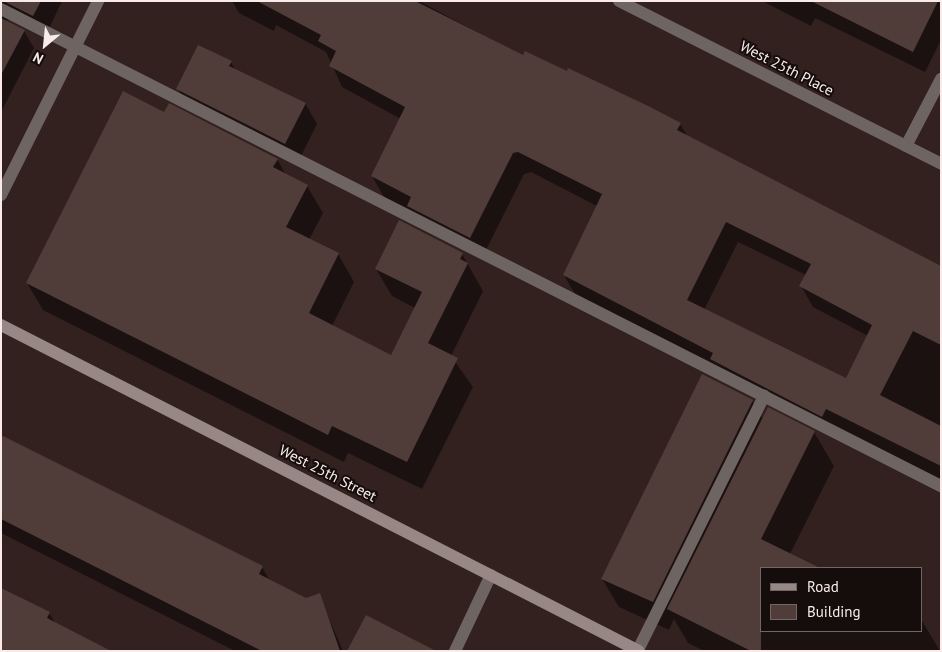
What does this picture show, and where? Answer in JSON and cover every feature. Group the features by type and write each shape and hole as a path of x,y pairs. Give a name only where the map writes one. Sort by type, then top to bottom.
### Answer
{"street":[{"path":"1,195 98,1"},
{"name":"West 25th Place","path":"619,1 941,164"},
{"path":"1,9 941,486"},
{"path":"906,146 941,78"},
{"name":"West 25th Street","path":"1,325 639,651"},
{"path":"639,651 764,396"},
{"path":"455,651 491,575"}],"building":[{"path":"3,1 41,1 33,16"},
{"path":"257,1 415,1 523,55 525,51 567,71 568,68 646,105 681,123 677,130 941,266 941,345 913,331 880,395 941,426 941,466 826,409 822,417 710,359 713,353 563,275 602,194 518,152 513,153 470,238 407,206 411,197 371,176 405,107 329,66 336,51 318,41 321,35","holes":["726,222 811,264 799,286 872,325 846,378 687,300"]},
{"path":"811,1 938,1 913,52"},
{"path":"1,18 25,30 1,75"},
{"path":"198,45 232,61 229,66 306,103 285,144 176,89"},
{"path":"123,91 164,112 169,103 278,159 273,167 308,185 286,227 339,253 309,313 391,355 422,292 375,269 399,220 463,253 460,259 468,263 428,343 458,358 407,462 332,426 328,435 26,283"},
{"path":"702,374 753,400 653,602 601,579"},
{"path":"768,407 815,431 761,539 818,567 760,567 761,651 751,651 667,609"},
{"path":"1,435 263,566 259,574 306,598 320,593 340,651 262,651 1,519"},
{"path":"1,588 50,612 47,618 111,651 1,651"},
{"path":"366,615 436,651 347,651"}]}
